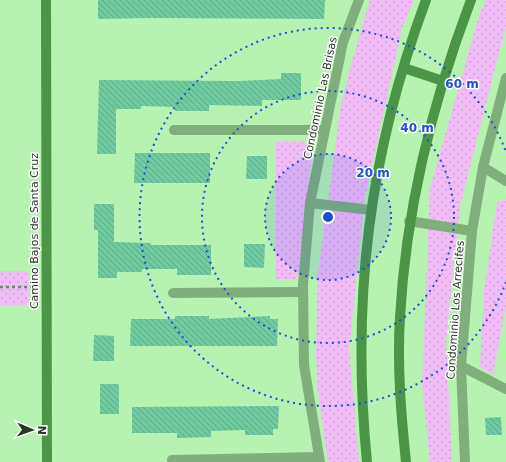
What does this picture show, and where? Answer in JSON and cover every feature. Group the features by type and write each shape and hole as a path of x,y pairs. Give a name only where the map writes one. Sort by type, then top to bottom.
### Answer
{"street":[{"name":"Camino Bajos de Santa Cruz","path":"46,0 47,462"},
{"name":"Condominio Las Brisas","path":"319,459 304,365 303,292 310,203 342,42 359,0"},
{"path":"367,462 360,364 361,312 371,210 388,128 404,68 426,0"},
{"path":"406,462 399,367 403,270 409,221 427,135 443,81 471,0"},
{"path":"404,68 443,81"},
{"name":"Condominio Los Arrecifes","path":"465,462 461,366 472,231 483,167 506,78"},
{"path":"174,130 324,130"},
{"path":"483,167 506,180"},
{"path":"310,203 371,210"},
{"name":"Condominio Los Arrecifes","path":"409,221 472,231"},
{"path":"173,293 303,292"},
{"path":"461,366 506,389"},
{"path":"172,460 319,459"}],"path":[{"path":"0,287 46,288"}],"shaded area":[{"path":"370,0 414,0 402,28 365,197 349,350 359,462 328,462 318,393 316,354 318,272 341,105"},
{"path":"486,0 506,0 506,25 460,206 446,340 452,462 430,462 422,383 430,188 479,16"},
{"path":"276,142 304,142 310,145 312,153 299,271 296,279 275,279"},
{"path":"506,199 506,306 493,375 480,367 484,291 497,203"},
{"path":"0,271 29,271 30,305 0,305"}],"building":[{"path":"98,0 325,0 324,19 98,19"},
{"path":"281,73 301,73 301,100 262,100 262,106 209,105 209,111 175,111 175,107 141,106 141,109 116,109 116,154 97,154 99,80 239,81 281,79"},
{"path":"135,153 210,153 210,183 134,183"},
{"path":"247,156 267,156 267,179 246,179"},
{"path":"94,204 114,204 114,242 151,243 151,245 211,245 211,275 177,275 177,269 142,269 142,272 117,272 117,278 98,278 98,230 94,230"},
{"path":"244,244 265,244 264,268 244,267"},
{"path":"175,316 209,316 209,319 270,316 270,319 278,319 277,346 130,346 131,319 175,319"},
{"path":"94,335 114,336 114,361 93,361"},
{"path":"100,384 119,384 119,414 100,414"},
{"path":"279,406 278,429 273,429 273,435 245,435 245,430 211,431 211,437 177,438 177,433 132,433 132,407"},
{"path":"501,417 502,435 486,435 485,418"}]}
